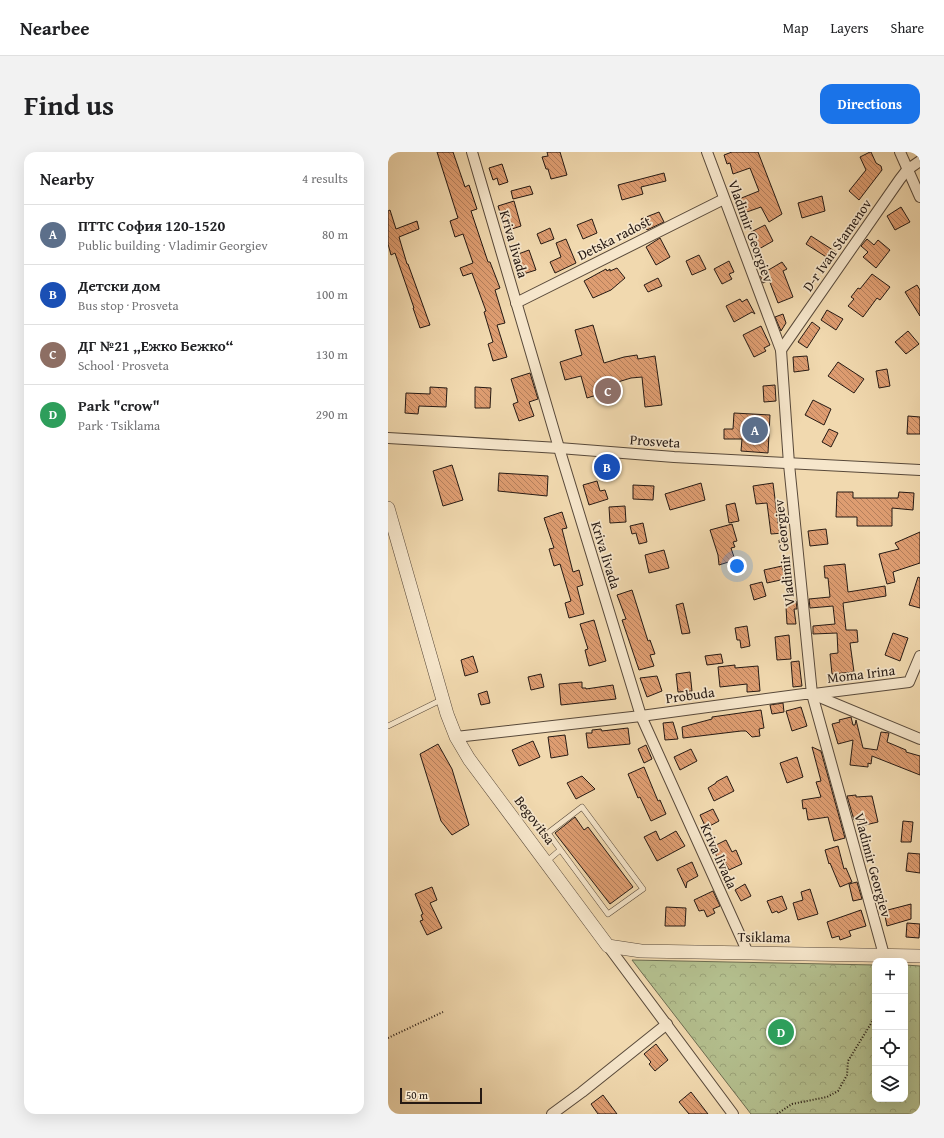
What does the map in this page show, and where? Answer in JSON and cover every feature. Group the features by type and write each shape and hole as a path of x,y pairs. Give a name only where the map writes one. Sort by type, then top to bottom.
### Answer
{"street":[{"name":"Kriva livada","path":"472,152 559,448 641,716 748,952"},
{"name":"Vladimir Georgiev","path":"707,152 781,350 789,464 812,694 884,955"},
{"path":"900,152 920,197"},
{"name":"D-r Ivan Stamenov","path":"781,350 907,170 920,161"},
{"name":"Detska radost","path":"516,302 724,199"},
{"name":"Prosveta","path":"388,438 789,464 920,470"},
{"name":"Begovitsa","path":"388,508 443,700 456,737 469,759 667,1024 732,1114"},
{"name":"Moma Irina","path":"812,694 909,682 920,656"},
{"name":"Probuda","path":"456,737 641,716 812,694 920,739"},
{"name":"Tsiklama","path":"608,946 641,951 920,956"},
{"path":"552,1114 667,1024"}],"lane":[{"path":"388,726 443,700"},
{"path":"582,807 642,889 608,914 560,850 548,833 582,807"},
{"path":"546,862 560,850"}],"path":[{"path":"388,1038 443,1012"},
{"path":"777,1114 792,1104 827,1097 838,1091 847,1075 848,1061 872,1022"}],"green space":[{"path":"632,960 872,965 872,1102 908,1102 908,965 920,966 920,1114 751,1114"}],"building":[{"path":"437,152 453,152 465,187 469,185 477,209 471,211 488,262 490,262 500,288 495,290 505,323 497,325 507,357 493,361 488,344 493,342 484,312 486,311 472,273 463,276 460,268 473,263 463,234 455,237 450,221 458,218"},
{"path":"547,152 560,152 567,175 551,179 542,157 548,156"},
{"path":"732,152 758,152 782,214 769,222 761,207 744,213 739,199 759,191 750,168 733,174 730,163 727,164 724,155"},
{"path":"870,152 876,163 881,166 882,170 859,200 849,191 866,170 860,157"},
{"path":"502,164 508,182 499,185 497,178 493,180 489,168"},
{"path":"664,173 666,181 641,187 643,194 622,200 618,185"},
{"path":"530,186 533,194 513,199 511,191"},
{"path":"822,196 825,211 802,218 798,203"},
{"path":"514,201 521,226 506,231 498,206"},
{"path":"901,207 910,222 895,230 887,216"},
{"path":"390,210 396,229 417,221 419,229 399,237 407,264 430,325 420,328 395,253 391,255 388,244 388,211"},
{"path":"659,212 664,222 647,230 641,219"},
{"path":"592,219 597,233 583,239 577,225"},
{"path":"765,225 773,241 759,249 751,232"},
{"path":"550,228 554,239 541,244 537,234"},
{"path":"811,236 836,252 831,260 806,244"},
{"path":"660,238 670,257 656,265 646,247"},
{"path":"566,239 576,263 555,273 550,262 561,257 556,243"},
{"path":"867,239 874,245 878,240 890,250 876,268 863,257 868,252 861,246"},
{"path":"529,250 536,270 520,275 513,256"},
{"path":"699,255 706,269 692,275 686,261"},
{"path":"729,261 734,272 729,274 732,279 722,284 714,269"},
{"path":"782,262 787,269 783,271 793,297 778,303 769,280 763,283 760,275"},
{"path":"617,268 625,278 611,290 593,298 584,281 606,269 607,271 610,269 610,271"},
{"path":"872,274 890,287 880,300 877,298 863,317 848,306 854,299 851,297 858,288 860,289"},
{"path":"658,278 662,286 648,292 644,285"},
{"path":"917,285 920,290 920,316 905,292"},
{"path":"740,299 742,302 747,299 755,314 752,312 734,322 726,306"},
{"path":"827,310 843,319 836,330 821,320"},
{"path":"783,314 786,323 781,331 775,317"},
{"path":"812,322 820,328 807,348 798,342"},
{"path":"593,325 604,363 637,355 638,359 655,356 662,405 645,407 642,377 631,378 608,385 610,391 587,398 581,376 565,380 560,362 582,355 575,330"},
{"path":"761,326 770,345 764,348 766,351 754,357 743,335"},
{"path":"908,331 919,344 906,354 895,342"},
{"path":"807,356 809,370 794,372 793,357"},
{"path":"838,362 864,379 854,393 828,376"},
{"path":"887,369 890,386 879,388 876,371"},
{"path":"530,373 538,399 529,402 534,416 519,421 513,404 518,402 511,379"},
{"path":"775,385 776,401 764,402 763,386"},
{"path":"430,387 447,388 446,407 419,406 418,414 405,413 406,393 430,394"},
{"path":"475,387 491,388 490,408 475,408"},
{"path":"813,400 831,409 824,425 805,415"},
{"path":"734,413 770,415 768,453 741,451 742,439 724,439 724,429 733,429"},
{"path":"908,416 920,417 920,434 907,434"},
{"path":"829,429 838,433 831,447 822,442"},
{"path":"452,465 463,500 443,506 433,471"},
{"path":"499,473 548,476 547,496 498,491"},
{"path":"597,481 600,491 605,490 608,499 589,505 583,485"},
{"path":"701,483 705,500 670,510 665,494"},
{"path":"773,483 778,523 781,522 783,533 771,534 767,503 756,504 753,486"},
{"path":"633,485 654,486 653,500 633,499"},
{"path":"837,492 853,492 853,498 898,498 899,492 914,493 913,510 892,508 892,526 857,526 857,517 836,517"},
{"path":"735,503 739,521 729,523 726,505"},
{"path":"625,506 626,522 610,523 609,507"},
{"path":"562,512 567,528 562,529 573,572 579,570 583,585 577,587 584,614 569,618 565,603 571,601 560,564 554,566 549,549 554,548 544,518"},
{"path":"643,523 647,542 639,544 636,533 632,534 630,526"},
{"path":"732,524 737,541 733,542 735,547 731,548 735,560 719,565 718,555 710,530"},
{"path":"826,529 828,544 810,546 808,531"},
{"path":"920,532 920,563 893,572 895,582 887,584 879,554 899,549 895,543"},
{"path":"787,539 789,548 780,549 779,540"},
{"path":"664,550 669,568 649,573 645,555"},
{"path":"845,564 848,592 885,586 886,596 843,603 846,630 857,630 858,642 850,643 854,672 832,674 830,654 838,653 837,633 813,634 813,626 835,624 833,606 810,608 809,599 830,597 828,578 825,578 824,566"},
{"path":"782,566 785,579 767,583 764,570"},
{"path":"918,577 920,578 920,608 909,605"},
{"path":"762,582 766,596 754,600 750,585"},
{"path":"632,590 648,641 650,640 655,654 650,655 654,666 639,670 622,620 626,619 617,595"},
{"path":"796,601 797,609 794,609 796,624 787,624 787,602"},
{"path":"683,603 690,633 682,634 676,605"},
{"path":"594,620 606,661 589,666 585,650 588,649 580,624"},
{"path":"747,626 750,646 741,648 740,640 737,640 735,628"},
{"path":"893,633 908,638 900,661 885,655"},
{"path":"789,635 791,659 777,660 775,637"},
{"path":"721,654 723,663 707,665 705,656"},
{"path":"473,656 478,672 465,676 461,660"},
{"path":"799,661 802,686 793,687 791,662"},
{"path":"735,665 735,668 758,666 760,691 747,692 747,684 720,687 718,667"},
{"path":"690,672 692,691 678,692 676,674"},
{"path":"541,674 544,687 531,690 528,677"},
{"path":"657,676 662,691 647,697 640,678"},
{"path":"582,682 582,688 586,689 613,685 616,699 561,705 559,684"},
{"path":"487,691 490,703 481,705 478,694"},
{"path":"783,703 784,712 772,714 770,705"},
{"path":"801,707 807,726 792,731 786,711"},
{"path":"761,710 764,728 759,729 760,736 752,737 746,731 741,731 683,738 682,727 712,719 712,717"},
{"path":"851,717 853,725 855,725 856,720 863,748 877,750 881,732 889,733 887,742 906,750 906,752 920,756 920,775 872,756 871,764 868,763 868,767 850,765 853,740 838,744 832,724 840,722 839,720"},
{"path":"673,722 678,739 665,740 663,723"},
{"path":"628,728 630,744 588,748 586,733 592,733 592,730 601,729 602,731"},
{"path":"565,735 568,755 551,758 548,737"},
{"path":"533,741 540,757 519,766 512,750"},
{"path":"438,744 452,769 469,825 452,835 441,821 420,754"},
{"path":"646,745 652,759 644,763 638,749"},
{"path":"812,747 821,751 845,838 834,841 828,817 808,820 806,808 803,809 802,800 821,797 816,782 821,781"},
{"path":"691,749 697,761 680,770 674,757"},
{"path":"797,757 803,777 787,783 780,763"},
{"path":"644,767 658,801 660,800 666,814 651,821 640,797 638,798 628,774"},
{"path":"582,776 595,789 576,799 567,783"},
{"path":"727,776 734,791 714,801 708,788"},
{"path":"856,795 856,797 872,796 878,822 861,826 859,819 854,820 847,796"},
{"path":"713,809 719,821 706,828 700,815"},
{"path":"575,817 584,830 588,827 633,887 610,904 555,833"},
{"path":"903,821 913,822 911,842 901,842"},
{"path":"656,831 660,840 676,831 685,846 657,861 644,837"},
{"path":"726,840 732,852 736,850 742,864 729,870 723,859 719,861 712,847"},
{"path":"838,846 844,869 846,868 852,882 840,887 830,863 829,864 825,850"},
{"path":"908,853 920,854 920,873 906,871"},
{"path":"692,862 698,876 687,882 686,888 677,869"},
{"path":"857,882 862,899 853,901 849,884"},
{"path":"745,884 751,896 741,901 735,890"},
{"path":"432,887 437,900 430,903 442,928 427,935 420,921 423,920 421,915 423,914 415,894"},
{"path":"810,889 818,914 798,920 793,903 803,900 801,892"},
{"path":"713,891 720,906 713,909 715,913 707,917 704,910 699,911 694,900"},
{"path":"782,896 787,909 778,913 777,911 772,913 767,901"},
{"path":"911,904 911,919 887,926 884,911"},
{"path":"666,907 686,908 685,926 665,926"},
{"path":"861,910 866,926 849,931 851,936 840,940 839,936 832,938 827,922"},
{"path":"907,923 920,924 919,938 906,937"},
{"path":"656,1044 668,1060 655,1071 649,1064 651,1062 644,1054"},
{"path":"691,1092 708,1114 689,1114 679,1102"},
{"path":"603,1095 617,1114 598,1114 591,1104"}],"place":[{"name":"ДГ №21 „Ежко Бежко“","path":"608,391"},
{"name":"ПТТС София 120-1520","path":"755,430"},
{"name":"Детски дом","path":"607,467"},
{"name":"Park \"crow\"","path":"781,1032"}]}
